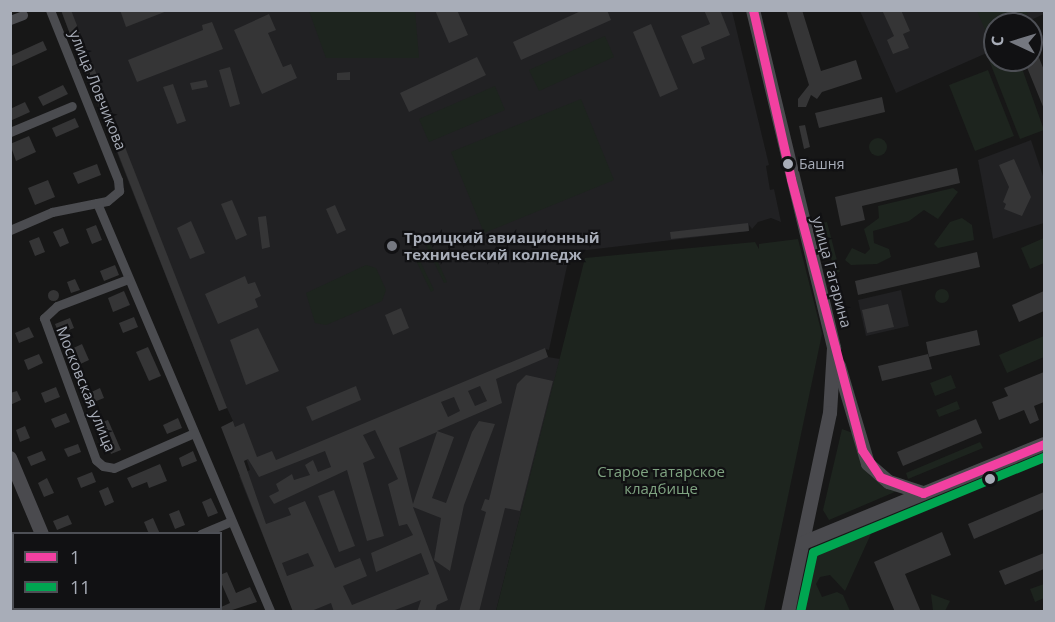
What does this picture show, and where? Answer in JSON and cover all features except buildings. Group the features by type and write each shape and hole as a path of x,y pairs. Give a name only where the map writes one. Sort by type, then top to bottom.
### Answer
{"main road":[{"name":"улица Гагарина","path":"753,10 834,348 830,413 788,612"},
{"path":"834,348 868,464 889,482 923,493"},
{"path":"803,543 1044,444"},
{"path":"10,458 41,532"}],"street":[{"name":"улица Ловчикова","path":"50,10 118,180 114,198 97,203"},
{"path":"10,20 23,15"},
{"path":"10,132 72,106"},
{"path":"10,230 51,212 97,203 271,612"},
{"name":"Московская улица","path":"128,279 57,306 44,318 96,459 103,466 114,468 194,434"},
{"path":"206,532 231,521"}],"shaded area":[{"path":"1044,10 1044,14 1043,12 983,12 983,55 896,93 860,11"},
{"name":"Троицкий авиационный технический колледж","path":"61,11 732,11 769,165 766,166 770,190 774,189 781,222 771,218 758,222 752,229 749,225 749,231 570,252 549,350 545,349 548,357 560,359 496,611 293,611 239,476 250,470 233,421 227,408 219,411"},
{"path":"1031,140 1044,179 1044,223 993,239 978,160"},
{"path":"901,290 909,326 866,336 858,300"}],"green space":[{"path":"309,11 415,11 419,58 326,58"},
{"path":"977,11 1027,12 983,12 983,25"},
{"path":"605,36 614,57 539,91 529,70"},
{"path":"983,72 989,72 1014,136 975,151 949,85"},
{"path":"994,72 1023,72 1044,130 1020,139"},
{"path":"495,86 505,110 429,142 419,119"},
{"path":"581,99 614,180 484,233 451,152"},
{"path":"878,138 884,141 887,147 884,153 878,156 872,153 869,147 872,141"},
{"path":"953,188 958,192 938,219 924,210 909,221 873,231 874,243 889,249 891,257 877,264 851,265 845,260 852,248 865,254 870,249 864,229 879,218 878,206"},
{"path":"962,218 972,225 974,240 938,248 934,244 950,222"},
{"path":"827,222 840,272 835,273 822,223"},
{"path":"1044,238 1044,263 1030,269 1021,248"},
{"name":"Старое татарское кладбище","path":"798,239 822,334 764,611 496,611 585,258 755,242 759,249 759,244"},
{"path":"428,240 447,282 444,283 424,241"},
{"path":"414,248 434,290 431,292 411,250"},
{"path":"366,265 376,268 386,290 382,301 326,325 315,323 306,293"},
{"path":"939,289 945,289 949,296 945,303 939,303 935,299 935,293"},
{"path":"1044,336 1044,357 1007,373 999,355"},
{"path":"951,375 956,388 935,396 930,383"},
{"path":"957,401 960,409 939,417 936,410"},
{"path":"842,429 853,433 869,475 897,491 829,520 823,510"},
{"path":"980,442 983,448 908,479 906,473"},
{"path":"875,525 845,591 830,575 820,577 816,584 822,597 837,592 843,595 850,611 794,612 810,562 823,548"},
{"path":"1044,584 1044,598 1035,602 1030,589"},
{"path":"931,594 950,601 945,611 933,611"}],"transit line":[{"name":"1","path":"753,10 791,179 862,450 880,477 923,493"},
{"name":"1","path":"923,493 1044,444"},
{"name":"11","path":"800,612 813,552 1044,457"}],"place":[{"name":"Башня","path":"788,164"},
{"name":"Троицкий авиационный технический колледж","path":"392,246"}]}
